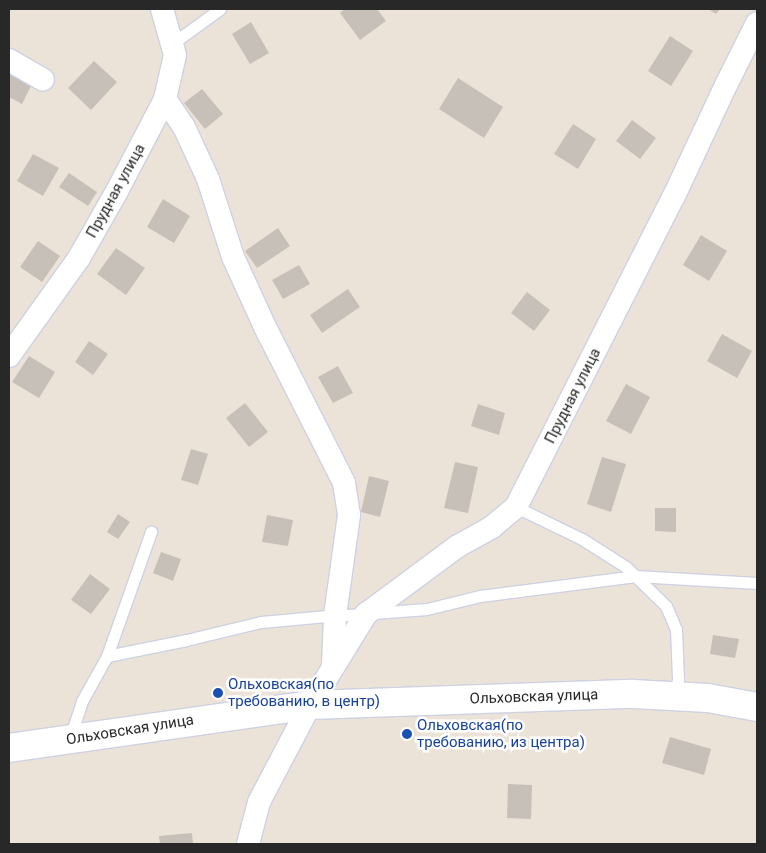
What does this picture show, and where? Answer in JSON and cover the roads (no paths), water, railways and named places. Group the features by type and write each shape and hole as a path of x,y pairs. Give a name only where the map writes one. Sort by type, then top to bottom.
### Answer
{"street":[{"name":"Прудная улица","path":"9,356 78,258 117,191 165,99 175,55 174,43 162,9"},
{"name":"Прудная улица","path":"310,705 366,614 458,546 492,526 516,507 670,205 726,85 757,24"},
{"path":"9,60 43,80"},
{"path":"165,99 184,127 208,179 233,257 261,318 344,483 349,515 337,616 334,666"},
{"name":"Ольховская улица","path":"9,748 310,705 580,695 675,695 708,698 757,707"},
{"path":"248,844 259,802 310,705"}],"lane":[{"path":"174,43 220,9"},
{"path":"516,507 582,539 636,576 666,606 676,629 678,679 675,695"},
{"path":"70,739 82,701 107,656 151,532"},
{"path":"107,656 186,640 260,622 427,609 480,596 636,576 757,582"}],"place":[{"name":"Ольховская(по требованию, в центр)","path":"218,693"},
{"name":"Ольховская(по требованию, из центра)","path":"407,734"}]}
